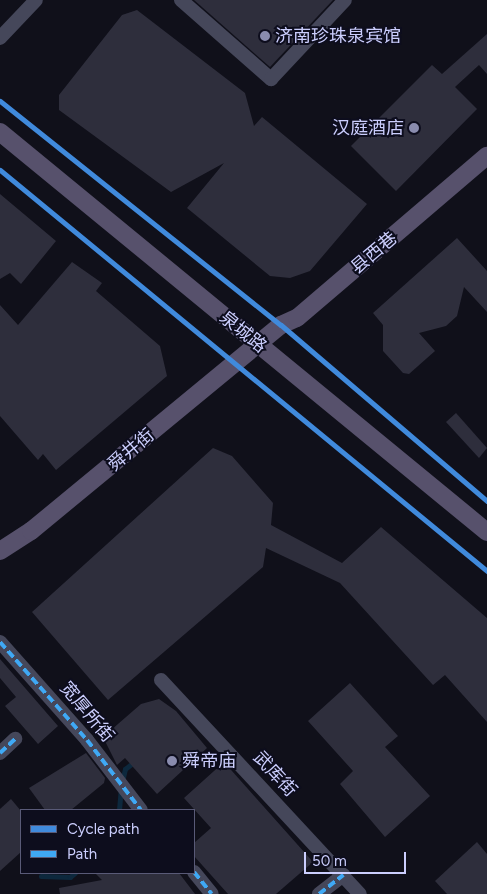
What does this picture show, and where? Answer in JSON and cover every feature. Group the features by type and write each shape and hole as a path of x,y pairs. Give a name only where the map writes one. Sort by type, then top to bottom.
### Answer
{"main road":[{"name":"泉城路","path":"0,132 487,532"},
{"name":"县西巷","path":"258,345 297,318 487,156"},
{"name":"舜井街","path":"0,551 32,530 258,345"}],"street":[{"path":"0,38 36,0"},
{"path":"181,0 271,79 346,0"},
{"name":"宽厚所街","path":"0,642 87,740 140,809"},
{"name":"武库街","path":"161,680 360,894"},
{"path":"0,753 15,739"},
{"path":"195,873 212,894"},
{"path":"319,894 342,875"}],"building":[{"name":"济南珍珠泉宾馆","path":"194,0 333,0 270,67"},
{"path":"137,10 245,93 254,126 262,117 367,204 310,271 290,278 270,276 187,208 224,163 171,192 59,110 59,95 122,15"},
{"name":"汉庭酒店","path":"487,34 487,74 479,65 455,87 477,109 396,191 351,146 432,65 442,74"},
{"path":"0,194 56,241 21,284 10,273 0,279"},
{"path":"457,238 487,271 487,312 464,287 457,316 446,326 419,333 435,351 409,374 403,373 383,351 383,325 373,313"},
{"path":"72,262 102,283 96,291 160,346 167,376 56,470 43,454 38,460 0,416 0,305 18,325"},
{"path":"456,413 487,448 479,458 446,422"},
{"path":"213,448 232,456 273,503 271,525 342,563 381,527 487,618 487,722 445,675 433,685 340,583 266,548 263,567 108,700 32,612"},
{"path":"0,659 58,726 38,744 5,706 16,697 0,678"},
{"path":"350,683 398,736 385,747 430,796 385,837 340,784 353,771 308,721"},
{"path":"159,699 176,711 207,748 157,794 125,758 117,765 103,737 141,704"},
{"path":"86,753 105,778 104,783 72,809 44,809 29,788"},
{"path":"224,762 313,862 276,894 228,894 195,857 195,842 211,828 184,798"},
{"path":"11,799 20,810 20,853 0,871 0,809"},
{"path":"477,842 487,854 487,894 447,894 435,881"},
{"path":"96,874 180,874 195,894 60,894 59,888 102,880"}],"waterway":[{"path":"122,782 125,769 134,762"},
{"path":"119,809 121,789"},
{"path":"41,876 70,877 74,874"}],"marked path":[{"path":"0,642 87,740 140,809"},
{"path":"0,753 15,739"},
{"path":"195,873 212,894"},
{"path":"319,894 343,875"}],"cycle path":[{"path":"0,101 281,325 487,501"},
{"path":"0,170 487,571"}],"place":[{"name":"济南珍珠泉宾馆","path":"265,36"},
{"name":"汉庭酒店","path":"414,128"},
{"name":"舜帝庙","path":"172,761"}]}
